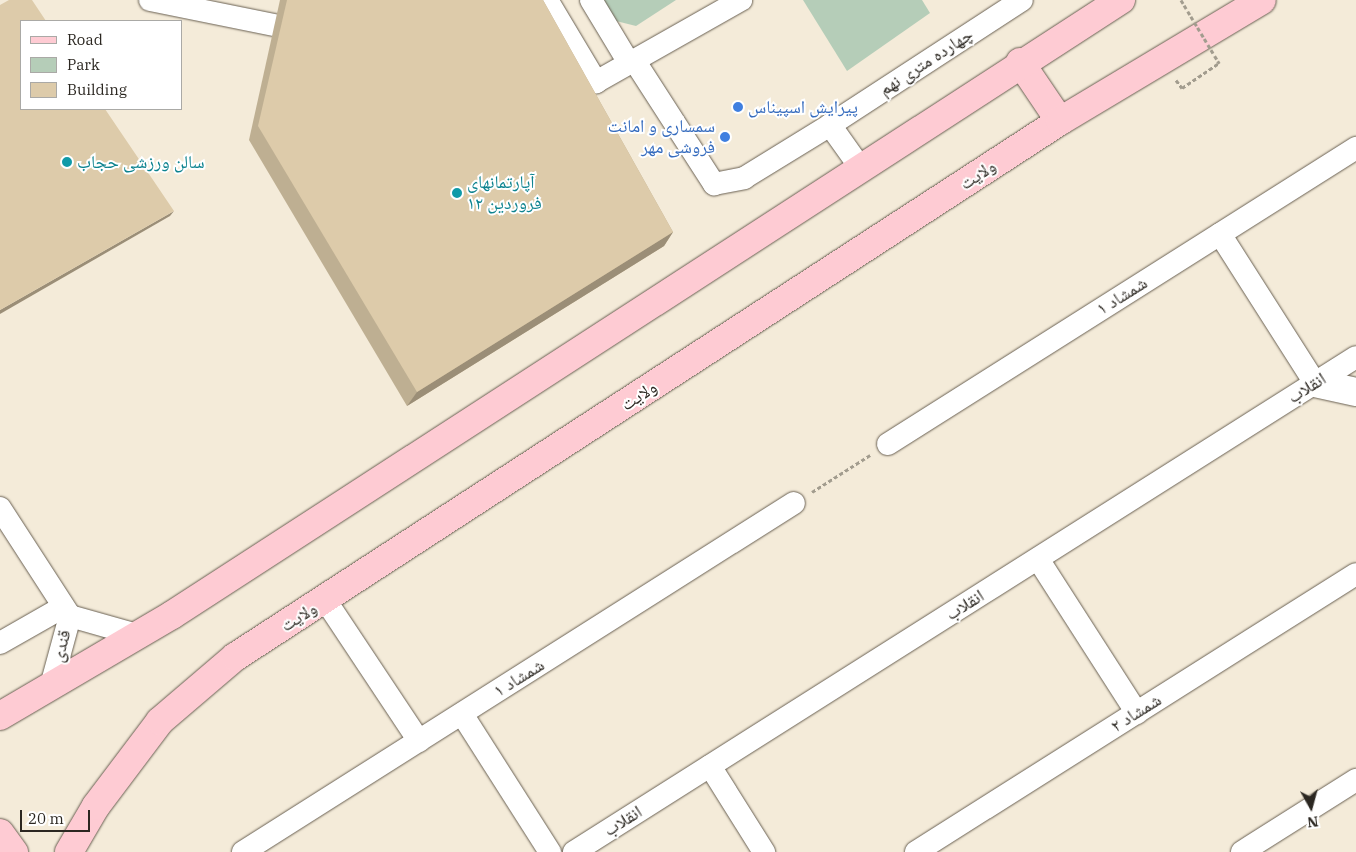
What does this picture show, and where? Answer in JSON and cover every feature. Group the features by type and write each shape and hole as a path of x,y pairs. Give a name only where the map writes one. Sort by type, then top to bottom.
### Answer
{"main road":[{"path":"0,716 137,635 1020,62 1120,0"},
{"name":"ولایت","path":"69,852 96,806 160,721 235,657 326,600 1060,121 1262,0"},
{"path":"1020,62 1060,121"},
{"path":"0,833 14,852"}],"street":[{"path":"150,0 330,36"},
{"path":"547,0 596,82 740,0"},
{"path":"591,0 632,62"},
{"name":"چهارده متری نهم","path":"632,62 714,184 744,178 830,125 1022,0"},
{"path":"830,125 860,167"},
{"name":"شمشاد ۱","path":"888,444 1356,148"},
{"path":"1220,234 1315,383 1356,392"},
{"name":"انقلاب","path":"574,852 1356,357"},
{"name":"شمشاد ۱","path":"243,852 794,503"},
{"path":"0,508 66,612 0,643"},
{"path":"1038,559 1137,713"},
{"name":"شمشاد ۲","path":"916,852 1356,574"},
{"path":"326,600 419,741"},
{"name":"قندی","path":"51,686 66,612 137,635"},
{"path":"462,714 550,852"},
{"path":"710,766 764,852"},
{"path":"1242,852 1356,780"}],"path":[{"path":"1181,0 1219,62 1182,88"},
{"path":"794,503 888,444"}],"green space":[{"path":"604,0 676,0 636,26 616,21"},
{"path":"803,0 922,0 930,13 847,71"}],"building":[{"name":"سالن ورزشی حجاب","path":"9,0 32,0 45,20 20,20 20,110 106,110 174,211 0,310 0,5"},
{"name":"آپارتمانهای ۱۲ فروردین","path":"287,0 543,0 673,232 417,392 258,126"}],"place":[{"name":"پیرایش اسپیناس","path":"738,107"},
{"name":"سمساری و امانت فروشی مهر","path":"725,137"},
{"name":"سالن ورزشی حجاب","path":"67,162"},
{"name":"آپارتمانهای ۱۲ فروردین","path":"457,193"}]}
